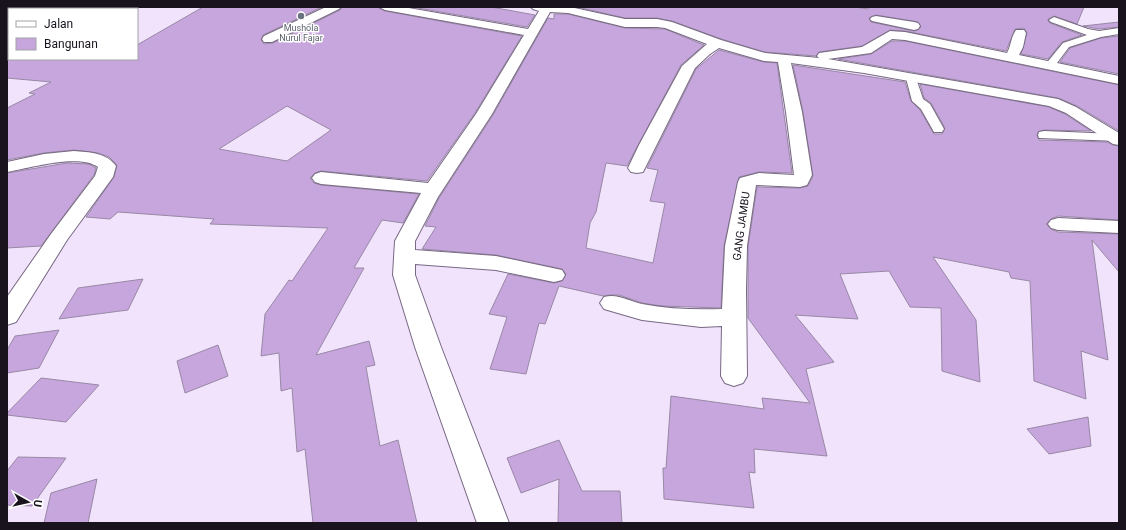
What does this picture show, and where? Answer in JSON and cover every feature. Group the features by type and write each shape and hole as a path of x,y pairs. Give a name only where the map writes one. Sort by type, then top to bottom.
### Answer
{"street":[{"path":"268,39 335,7"},
{"path":"385,7 484,26 532,32"},
{"path":"493,523 428,347 406,282 404,275 406,241 433,189 484,114 532,32 542,7 568,10 625,23 657,23 668,25 717,43 764,56 911,78 1053,102 1072,110 1118,139"},
{"path":"587,14 600,7"},
{"path":"876,19 922,27"},
{"path":"938,30 1014,52 1050,65 1119,80"},
{"path":"1014,52 1020,33"},
{"path":"791,59 866,50 890,35 905,36 956,47 1014,52"},
{"path":"637,168 647,145 689,66 705,51 717,43"},
{"name":"GANG JAMBU","path":"734,376 736,246 747,182 759,179 791,182 800,181 803,175 794,112 791,59"},
{"path":"7,167 55,158 86,156 104,162 107,166 104,177 58,238 7,316"},
{"path":"322,178 433,189"},
{"path":"1058,224 1119,227"},
{"path":"405,256 496,263 554,275"},
{"path":"612,303 642,312 701,318 734,317"}],"lane":[{"path":"1054,20 1086,32 1099,34"},
{"path":"1050,65 1066,45 1099,34 1119,32"},
{"path":"911,78 918,101 926,107 938,129"},
{"path":"1044,135 1118,139"}],"building":[{"path":"203,7 322,7 263,35 261,40 264,44 273,43 340,10 342,7 378,7 385,11 522,36 475,113 427,181 321,171 315,173 310,178 314,183 321,185 419,194 403,223 382,220 354,268 364,268 316,355 369,341 375,365 366,367 380,446 398,440 417,523 313,523 305,449 297,452 292,388 281,391 279,353 261,356 265,314 289,280 292,281 328,228 210,224 214,219 118,212 110,219 86,217 114,177 117,165 109,157 98,153 74,150 44,153 7,160 7,108 35,94 29,93 51,82 7,78 7,59 138,60 138,44","holes":["287,106 331,130 287,161 219,149"]},
{"path":"412,7 491,7 535,15 527,27"},
{"path":"577,7 855,7 868,9 870,7 1084,7 1077,24 1054,16 1048,19 1050,23 1082,35 1062,42 1048,59 1021,54 1027,33 1024,28 1015,29 1006,51 905,31 890,30 862,46 819,52 816,56 765,52 721,39 672,21 657,18 625,18","holes":["876,15 918,22 921,27 914,31 871,22 869,18"]},
{"path":"554,14 568,14 625,28 665,29 704,45 681,65 627,166 606,163 596,212 590,223 586,248 653,263 665,203 650,201 658,170 647,168 696,69 719,50 764,62 777,63 792,173 759,172 739,177 724,246 721,308 662,306 642,303 619,295 603,296 559,286 545,324 539,323 526,374 490,369 507,317 489,314 508,274 554,283 562,281 566,274 562,269 496,255 422,249 436,227 425,226 439,198 493,115 548,18 554,19"},
{"path":"1119,22 1119,27 1099,29 1083,26"},
{"path":"1119,36 1119,74 1060,62 1070,48 1101,38"},
{"path":"892,41 905,41 1119,85 1119,131 1077,106 1058,98 838,59 871,54"},
{"path":"793,65 905,82 911,101 920,110 934,134 942,134 945,128 931,103 924,98 920,84 1049,107 1065,114 1091,131 1044,130 1038,132 1037,135 1039,140 1107,142 1119,146 1119,220 1058,216 1051,219 1046,224 1051,229 1058,232 1119,234 1119,272 1092,240 1108,360 1081,351 1086,399 1034,381 1030,281 1011,278 1009,272 933,257 976,320 980,382 942,371 941,308 910,307 889,271 840,274 858,319 795,315 834,362 806,369 827,456 754,449 755,473 749,472 754,508 664,499 663,468 666,468 671,396 764,409 762,398 810,403 748,318 748,246 757,187 800,188 808,186 813,176 803,112"},
{"path":"67,163 89,164 96,168 94,175 41,246 7,248 7,173"},
{"path":"143,279 128,310 59,319 78,288"},
{"path":"59,330 39,368 7,373 7,350 15,336"},
{"path":"218,345 228,376 185,393 177,361"},
{"path":"41,378 99,385 66,422 7,415 7,413"},
{"path":"1088,417 1091,446 1049,454 1027,429"},
{"path":"559,440 582,491 620,491 622,523 558,523 559,479 521,493 507,458"},
{"path":"18,457 66,458 32,506 7,505 7,471"},
{"path":"97,479 88,523 44,523 51,493"}],"place":[{"name":"Mushola Nurul Fajar","path":"301,16"}]}
